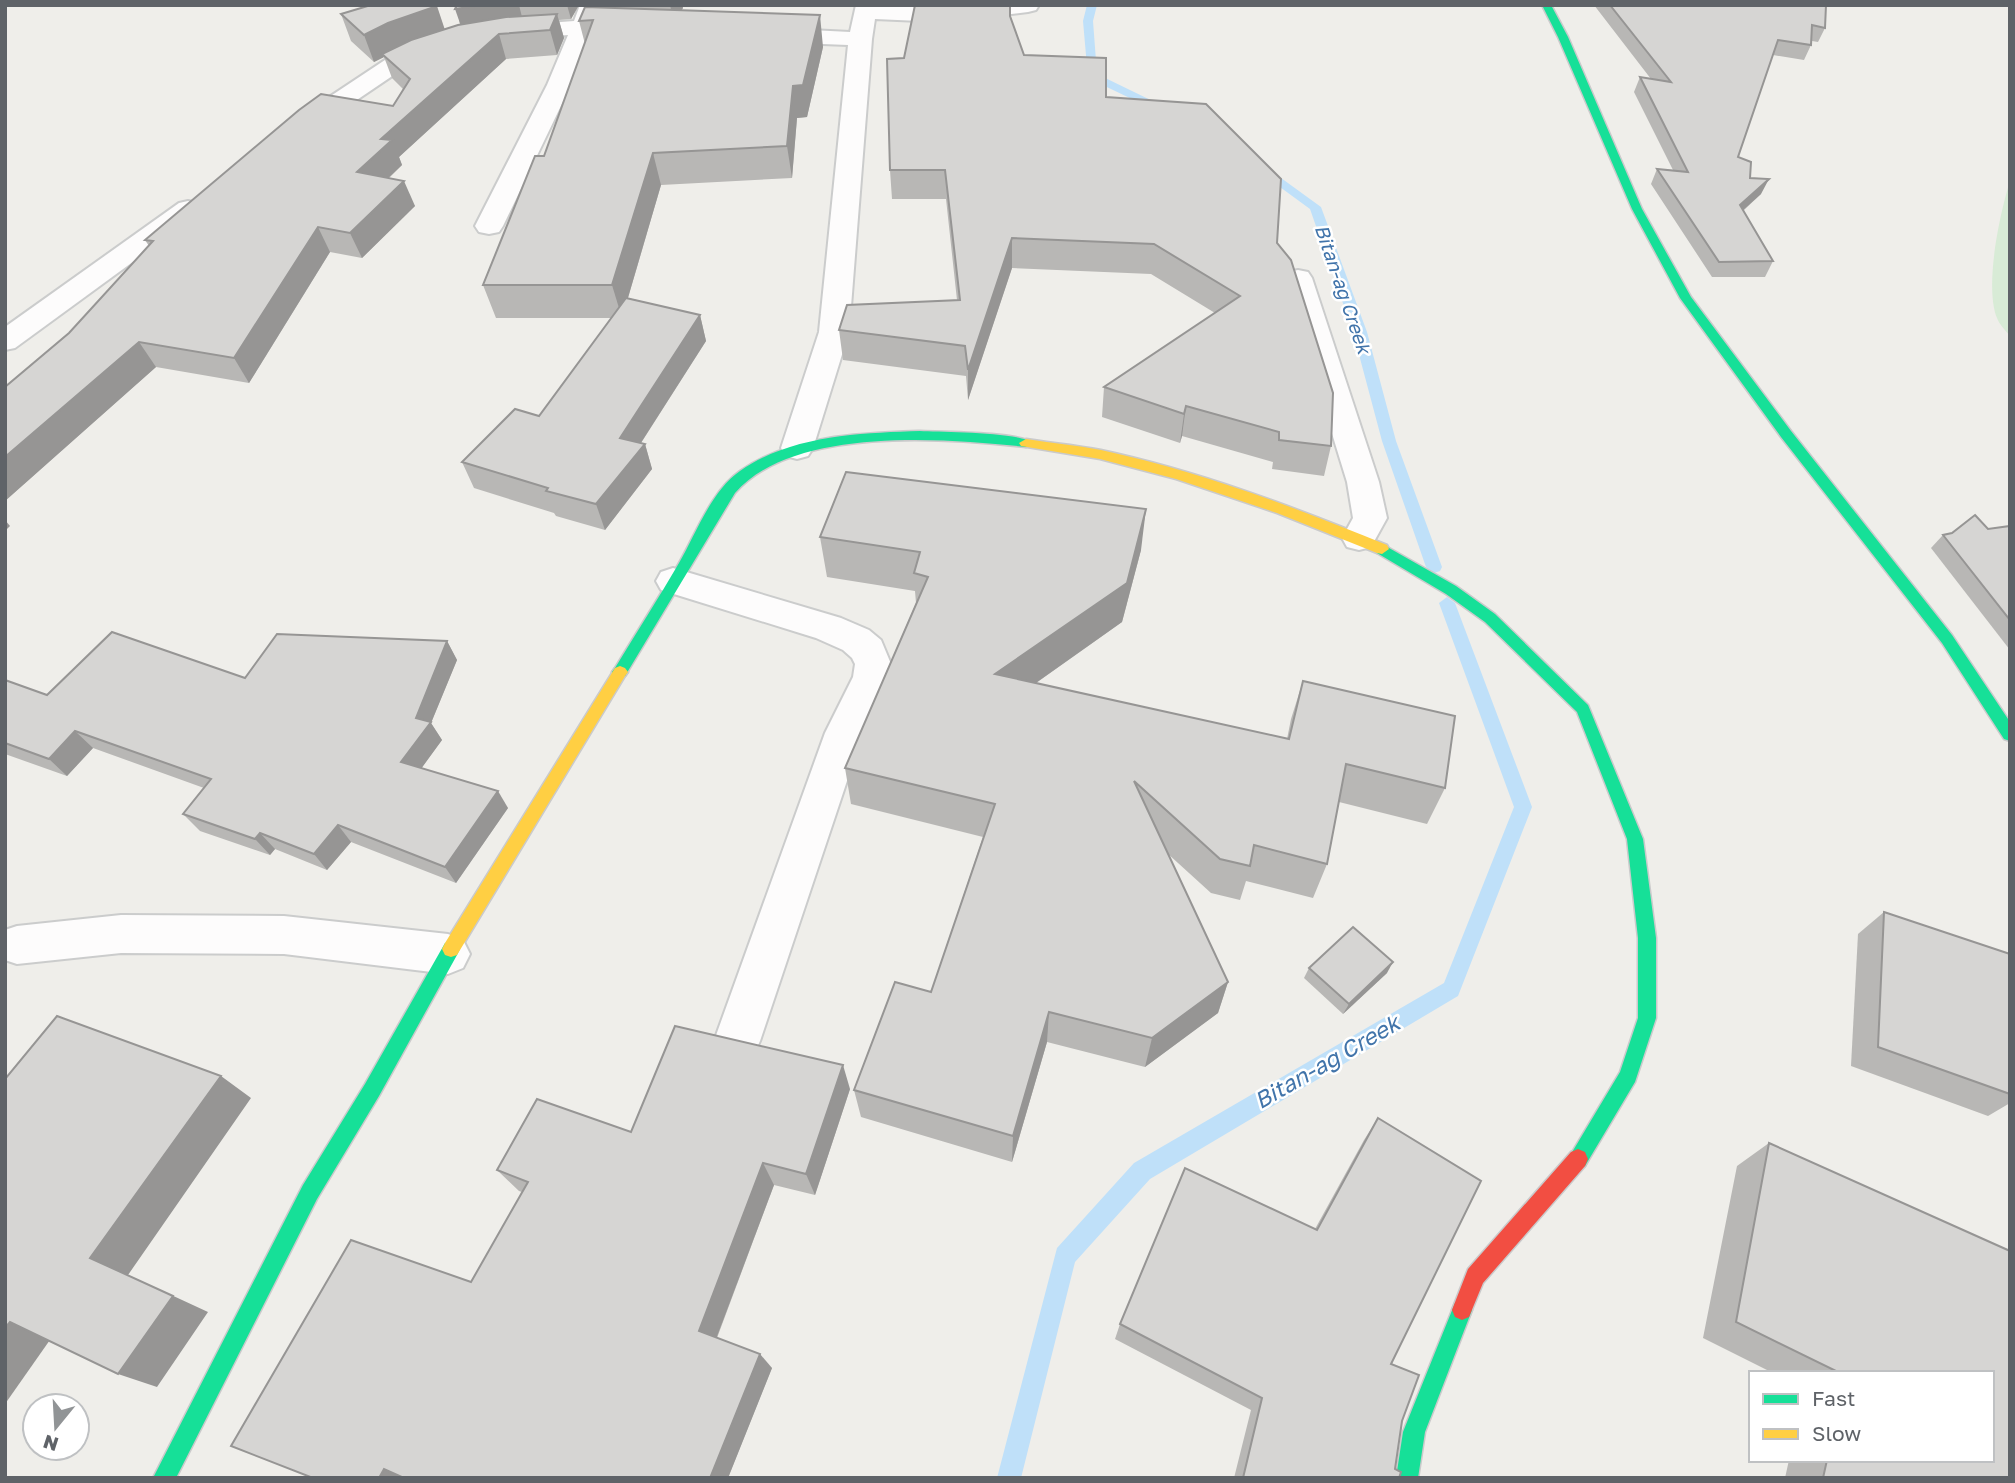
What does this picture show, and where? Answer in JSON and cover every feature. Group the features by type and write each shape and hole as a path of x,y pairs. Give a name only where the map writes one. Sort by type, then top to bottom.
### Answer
{"main road":[{"path":"1546,5 1563,37 1637,209 1686,298 1786,434 1947,639 2010,735"},
{"path":"164,1478 310,1192 372,1090 448,954 714,513 744,475 797,448 854,438 984,437 1108,456 1193,478 1359,538 1413,566 1451,590 1499,627 1583,709 1635,839 1647,937 1647,1018 1628,1076 1576,1163 1475,1276 1414,1432 1407,1478"}],"street":[{"path":"797,448 834,332 860,39 867,8 942,15 1028,5"},
{"path":"492,36 587,16 661,30"},
{"path":"489,226 559,85 587,16"},
{"path":"754,34 860,39"},
{"path":"284,139 398,61 454,43"},
{"path":"5,341 208,194"},
{"path":"1298,278 1363,482 1370,518 1359,538"},
{"path":"673,581 828,628 862,645 868,650 873,664 872,677 844,733 737,1041"},
{"path":"17,946 121,934 284,936 448,954"}],"green space":[{"path":"2010,181 2010,336 1997,318 1992,288 1998,230"}],"building":[{"path":"371,5 437,6 388,23 364,35 341,14"},
{"path":"457,5 482,5 455,9"},
{"path":"915,5 1010,5 1010,16 1024,55 1106,58 1106,97 1206,104 1281,179 1277,243 1291,260 1333,393 1331,446 1279,440 1279,432 1186,406 1184,414 1104,387 1240,296 1154,244 1012,238 968,370 965,346 839,330 847,305 960,300 945,170 890,170 887,59 904,58"},
{"path":"1610,5 1826,5 1825,28 1812,25 1811,45 1778,40 1738,157 1751,162 1750,178 1769,179 1740,205 1773,261 1719,262 1657,169 1688,172 1640,77 1671,82"},
{"path":"585,7 820,15 803,85 793,86 787,146 653,153 612,285 483,285 535,156 544,156 593,20 579,21"},
{"path":"557,14 550,30 499,34 381,139 392,140 357,172 404,181 350,233 318,227 234,358 139,342 5,457 5,387 69,333 153,241 145,240 299,110 321,94 393,106 410,79 382,54 411,40 458,25 506,17"},
{"path":"626,298 700,315 620,438 645,444 596,504 546,491 548,488 462,462 515,409 539,416"},
{"path":"846,472 1146,509 1127,583 995,674 1289,739 1303,681 1455,716 1445,788 1346,764 1327,864 1254,845 1250,866 1220,859 1134,781 1228,982 1152,1038 1049,1012 1013,1136 854,1090 895,982 931,992 995,804 845,768 928,577 914,573 920,552 820,537"},
{"path":"1975,515 1988,529 2010,526 2010,620 1943,535 1952,533"},
{"path":"112,632 245,678 277,634 447,641 416,718 431,722 401,762 498,791 445,867 338,825 314,854 260,833 255,839 183,814 211,779 75,731 49,759 5,743 5,680 47,695"},
{"path":"1884,912 2010,954 2010,1094 1878,1047"},
{"path":"1353,927 1393,962 1349,1004 1309,968"},
{"path":"57,1016 221,1076 90,1258 173,1296 118,1374 10,1322 5,1328 5,1079"},
{"path":"675,1026 843,1065 806,1174 763,1163 699,1331 760,1354 710,1478 404,1478 384,1469 379,1478 313,1478 231,1446 351,1240 471,1282 528,1182 497,1170 537,1099 631,1132"},
{"path":"1378,1118 1481,1181 1391,1364 1419,1375 1402,1421 1395,1469 1401,1472 1399,1478 1243,1478 1262,1398 1120,1324 1185,1168 1317,1230"},
{"path":"1769,1143 2010,1251 2010,1478 1823,1478 1827,1462 1994,1462 1994,1371 1836,1371 1736,1322"}],"waterway":[{"name":"Bitan-ag Creek","path":"1092,5 1088,21 1092,76 1163,110"},
{"name":"Bitan-ag Creek","path":"1262,169 1315,207 1360,332 1389,441 1434,567"},
{"name":"Bitan-ag Creek","path":"1009,1478 1065,1256 1142,1171 1451,989 1523,807 1447,603"}],"traffic: fast":[{"path":"1546,5 1563,37 1637,209 1686,298 1786,434 1947,639 2010,735"},
{"path":"620,672 716,509 745,474 772,459 805,448 842,441 920,436 1026,443"},
{"path":"1382,549 1451,590 1490,618 1583,709 1635,839 1647,938 1647,1018 1628,1076 1578,1159"},
{"path":"164,1478 310,1192 372,1090 451,949"},
{"path":"1407,1478 1414,1432 1462,1310"}],"traffic: slow":[{"path":"1026,443 1100,455 1180,475 1282,509 1382,549"},
{"path":"451,949 620,672"}],"traffic: jam":[{"path":"1462,1310 1475,1276 1578,1159"}]}
